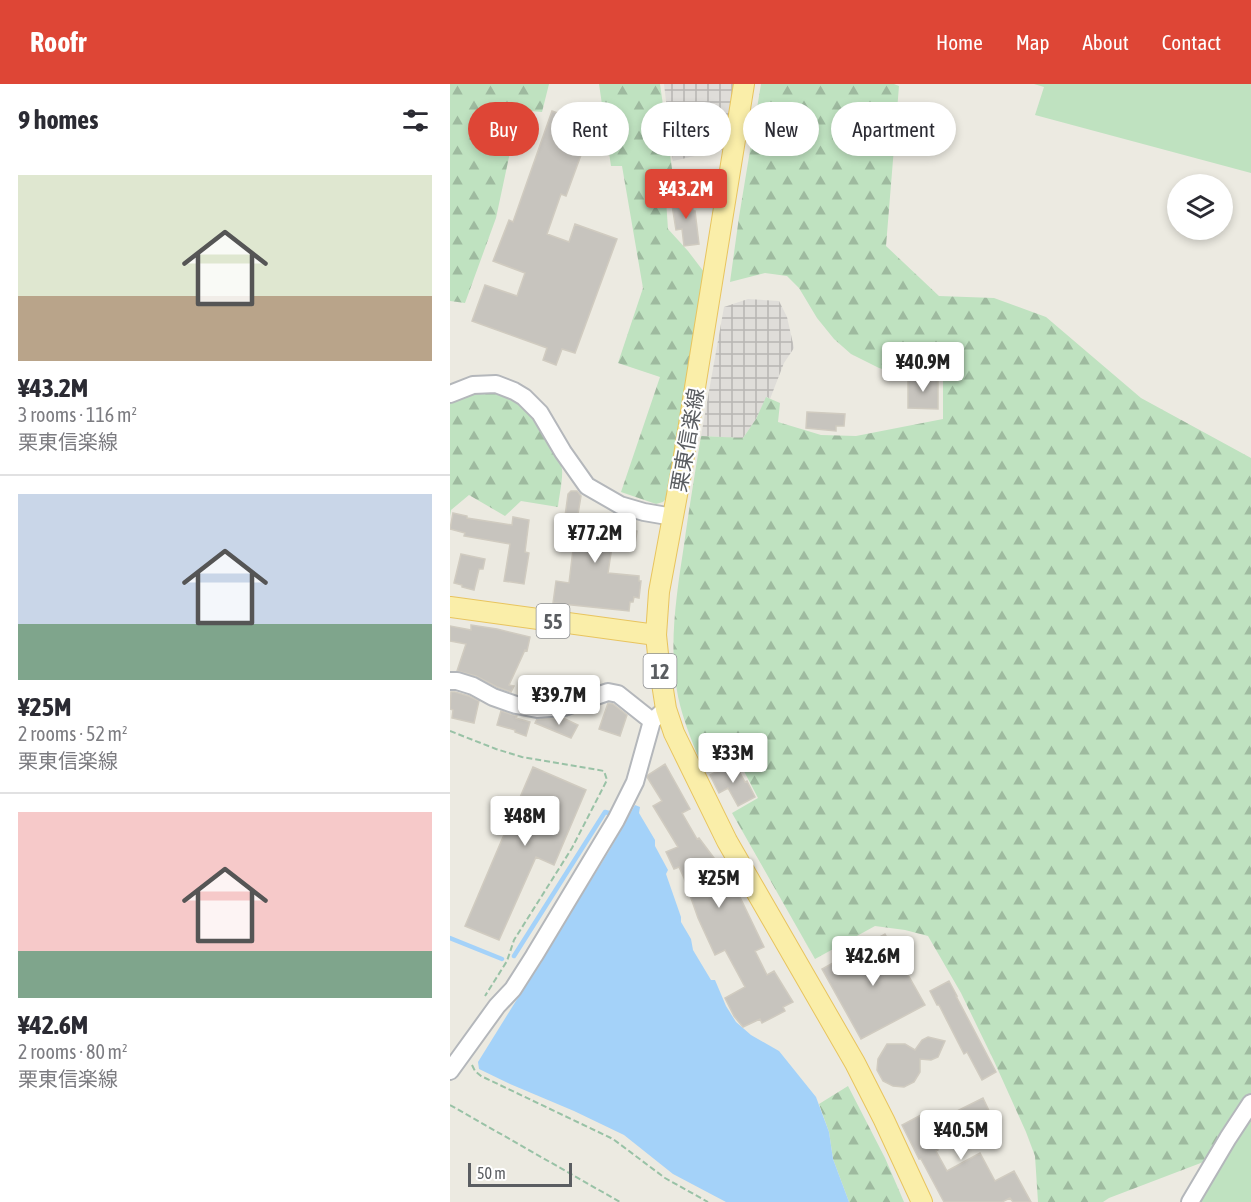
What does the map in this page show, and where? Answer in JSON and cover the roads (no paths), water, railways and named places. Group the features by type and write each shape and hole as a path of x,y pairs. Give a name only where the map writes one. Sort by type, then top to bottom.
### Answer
{"main road":[{"name":"栗東信楽線","path":"744,84 684,456 659,592 656,635 659,715 674,733 727,842 855,1063 922,1202"},
{"name":"55","path":"450,607 656,635"}],"lane":[{"path":"450,394 473,385 496,384 514,391 524,397 540,413 587,486 620,505 673,517"},
{"path":"450,681 473,686 516,705 537,709 564,706 608,692 618,694 659,715 635,782 616,820 513,989 497,1006 450,1071"},
{"path":"1190,1202 1251,1103"}],"water":[{"path":"635,805 640,807 639,813 655,840 655,846 668,870 666,874 681,922 691,939 693,950 711,980 715,980 726,1006 736,1022 751,1035 779,1051 816,1097 829,1132 833,1159 849,1202 726,1202 673,1174 624,1135 479,1069 478,1062 609,851 625,823 622,821 624,816 628,817"}],"waterway":[{"path":"514,956 605,812 613,814"},
{"path":"450,938 502,959"}]}
